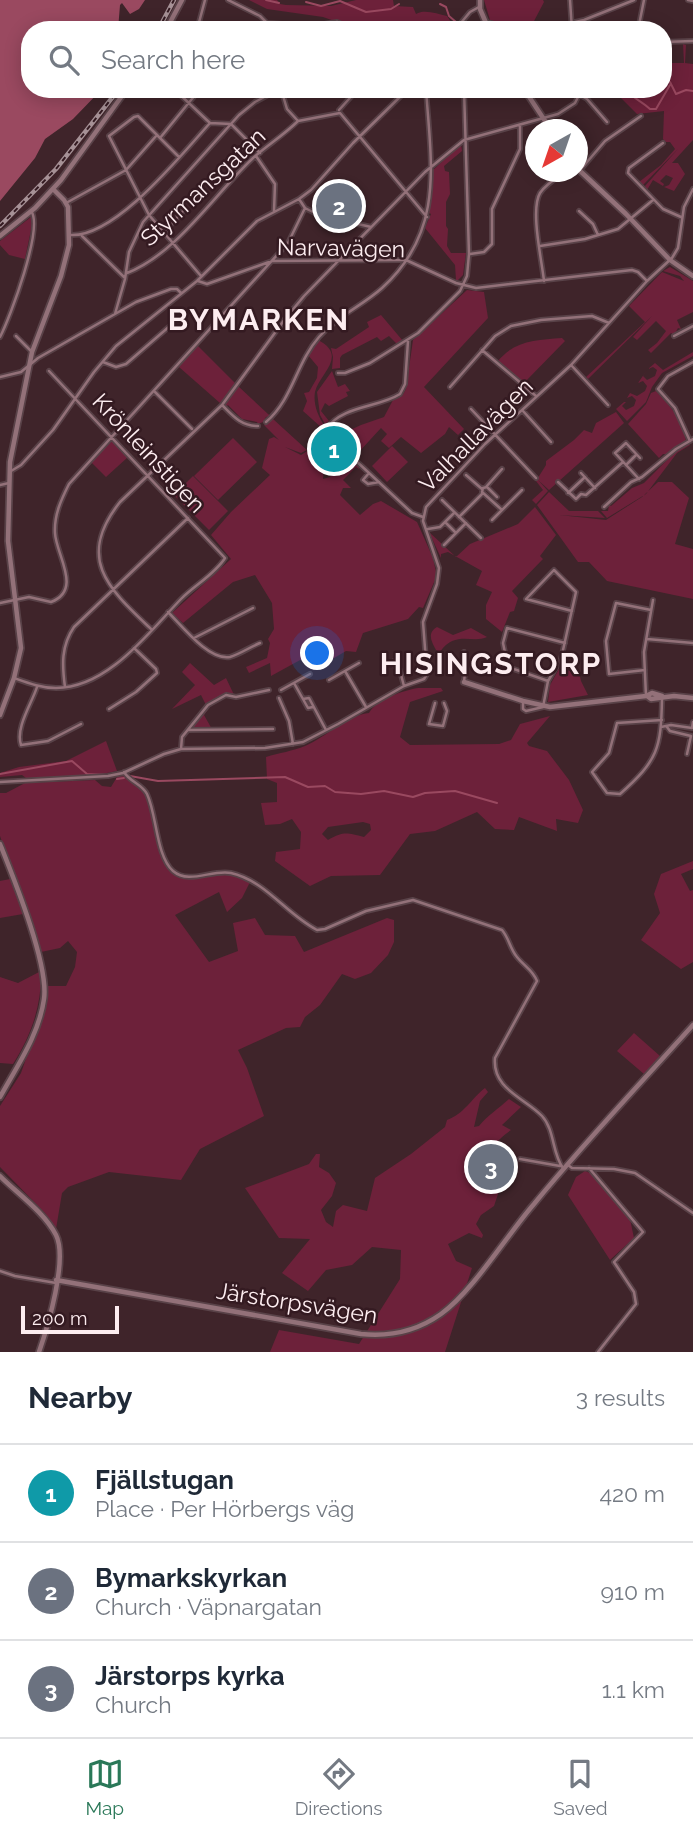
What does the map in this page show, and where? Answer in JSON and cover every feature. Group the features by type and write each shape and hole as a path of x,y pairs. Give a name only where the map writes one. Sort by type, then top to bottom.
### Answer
{"street":[{"path":"170,21 181,0"},
{"path":"199,21 205,0"},
{"path":"228,0 265,21"},
{"path":"480,0 479,7 485,21"},
{"path":"570,0 571,21"},
{"path":"576,21 634,0"},
{"path":"640,21 644,0"},
{"path":"462,21 479,7"},
{"path":"672,42 693,41"},
{"path":"0,236 52,190 120,98"},
{"path":"184,98 210,123 232,124 258,154 275,184 274,211"},
{"path":"66,203 126,170 194,98"},
{"path":"115,314 127,273 132,242 149,215 249,106 264,98"},
{"path":"283,98 287,110 298,121 338,111 350,98"},
{"path":"9,471 16,470 32,455 102,361 124,339 202,277 241,235 274,211 311,190 399,98"},
{"path":"267,422 286,398 302,362 319,337 338,318 384,286 406,260 427,217 430,198 426,98"},
{"path":"338,373 370,363 408,341 454,300 463,285 467,276 469,254 464,98"},
{"path":"530,98 545,119 566,110 577,98"},
{"path":"585,98 607,122"},
{"path":"338,111 427,217"},
{"path":"179,157 136,116 109,136 149,215 202,277"},
{"path":"588,159 605,141 641,117"},
{"name":"Styrmansgatan","path":"127,273 172,242 258,154 298,121"},
{"path":"70,235 82,236 141,199 210,123"},
{"path":"151,629 112,590 101,568 103,533 116,507 222,405 285,319 430,168 464,140 525,125"},
{"path":"469,254 485,252 492,244 492,209 520,149 520,126"},
{"path":"663,143 628,171 653,200 668,212 681,217"},
{"path":"588,179 670,260 693,276"},
{"path":"544,281 537,217 538,198 552,182"},
{"path":"670,260 678,248 681,217 693,189"},
{"path":"0,715 14,678 21,648 8,541 9,471 32,352 61,276 70,235 66,203 52,190"},
{"path":"299,199 304,208 319,215 371,227"},
{"path":"540,246 618,229 653,200"},
{"path":"0,603 29,597 51,602 63,594 67,583 55,535 57,510 69,484 292,239 304,208"},
{"path":"164,232 184,210"},
{"path":"0,337 6,326 33,238 36,218 31,211"},
{"path":"579,211 593,224 598,235"},
{"path":"82,236 125,279"},
{"name":"Narvavägen","path":"197,281 206,284 272,261 340,259 406,260 463,285 481,288 632,270 647,281"},
{"name":"Valhallavägen","path":"404,686 422,680 427,675 423,622 437,584 439,568 423,517 431,499 571,365 647,281 670,260"},
{"path":"0,377 22,372 115,314 154,294 174,289 181,293"},
{"path":"450,387 502,330 520,324 592,316 609,323"},
{"path":"0,319 6,326"},
{"path":"102,361 116,367 126,364 171,325"},
{"path":"674,336 693,326"},
{"path":"16,336 32,352"},
{"path":"326,429 330,423 355,410 400,394 405,384 408,341"},
{"path":"482,350 537,396"},
{"path":"604,507 631,482 692,440 675,408 658,389 665,378 693,362"},
{"path":"571,365 608,405"},
{"name":"Krönleinstigen","path":"48,371 225,558 168,612"},
{"path":"155,392 194,430"},
{"path":"222,405 240,422 258,426"},
{"path":"471,409 536,478"},
{"path":"522,410 551,442"},
{"path":"558,482 576,499 581,494 586,495 624,463 639,456 626,443 615,453"},
{"path":"611,449 639,479"},
{"path":"354,459 412,513 423,517"},
{"path":"459,517 502,469"},
{"path":"581,473 595,488"},
{"path":"369,474 363,480 368,484 379,482"},
{"path":"466,475 502,510"},
{"path":"568,493 585,477"},
{"path":"0,485 9,483"},
{"path":"483,490 497,497"},
{"path":"492,520 522,490"},
{"path":"442,499 481,538"},
{"path":"428,529 439,527 454,512"},
{"path":"65,687 62,656 68,636 78,622 188,518"},
{"path":"445,522 456,533"},
{"path":"444,545 466,523"},
{"path":"543,707 548,681 559,663 565,643 576,593 554,570 526,599 572,611"},
{"path":"646,696 644,652 653,600"},
{"path":"645,670 609,674 606,641 616,603 651,610"},
{"path":"194,638 253,608"},
{"path":"14,678 37,686 77,685 98,675 134,647 168,612 208,651 220,657 231,656 260,643"},
{"path":"548,681 508,667 503,643 507,628 565,643"},
{"path":"647,639 693,643"},
{"path":"109,709 136,692 157,673 134,647"},
{"path":"464,652 464,682 543,707"},
{"path":"329,680 359,663"},
{"path":"345,671 366,707"},
{"path":"0,782 97,777 124,772 181,749 265,748 293,744 326,730 404,686 400,671"},
{"path":"281,690 310,674"},
{"path":"294,683 308,708 313,707 326,730"},
{"path":"37,686 21,729 21,745 48,741 81,724"},
{"path":"181,749 182,737 211,702 226,695 236,698 269,690"},
{"path":"523,701 523,709 526,712 543,707 656,693 662,696 693,698"},
{"path":"662,696 662,720 658,747 652,760 620,794 607,793 592,772 608,753 617,723 662,720"},
{"path":"279,698 289,721 293,744"},
{"path":"435,703 429,724 443,726 447,711 444,703"},
{"path":"687,754 693,722"},
{"path":"661,727 671,725 692,728"},
{"path":"667,727 670,731 691,736"},
{"path":"188,730 273,729"},
{"path":"124,772 147,793 165,859 179,875 191,877 221,872 241,876 260,886 317,930 366,911 413,900 502,930 515,954 535,974 537,981 495,1058 496,1071 506,1088 545,1120 564,1167"},
{"path":"0,844 38,953 45,979 45,991 41,1012 29,1045 0,1097"},
{"name":"Järstorpsvägen","path":"56,1282 361,1334 383,1335 405,1331 433,1319 453,1304 564,1167 693,1026"},
{"path":"520,1159 572,1168 635,1173 693,1213"},
{"path":"589,1168 643,1232 614,1262 634,1293 636,1304 598,1352"},
{"path":"0,1176 39,1214 55,1234 60,1255 50,1321 40,1352"},
{"path":"0,1271 56,1282"}],"shaded area":[{"path":"0,0 145,0 139,9 130,14 122,3 119,21 21,21 21,98 93,98 73,119 45,139 35,158 0,201"},
{"path":"249,0 277,0 286,5 331,6 356,0 393,0 394,6 413,7 416,14 427,12 447,16 450,21 334,21 267,9"},
{"path":"484,0 544,2 534,21 490,20"},
{"path":"683,44 686,45 685,63 693,64 693,140 672,163 678,163 685,174 674,191 664,187 669,185 673,178 666,175 660,181 663,186 653,180 647,190 645,186 678,149 643,185 639,182 661,165 675,149 670,142 663,139 664,111 637,114 621,98 672,98 672,63 684,63"},
{"path":"461,144 462,151 444,166 445,171 449,172 450,194 446,202 447,246 451,253 466,253 463,275 456,280 455,265 425,228 431,214 433,170"},
{"path":"31,217 33,220 25,259 9,255 0,245 0,241"},
{"path":"670,267 693,281 693,312 677,320 681,329 678,328 674,335 671,333 651,353 648,350 666,331 656,321 637,340 633,337 652,316 588,379 586,377 645,322 629,306 662,272 684,281 680,276 663,271"},
{"path":"467,290 484,292 488,318 424,387 464,429 458,435 449,427 445,434 421,453 401,437 389,448 381,441 387,434 381,428 357,457 348,443 337,436 384,417 393,400 402,396 406,389 413,340"},
{"path":"381,315 403,341 398,345 389,336 381,341 377,337 342,355 340,368 332,369 331,348 336,349 369,327 367,322"},
{"path":"562,338 565,341 524,383 498,361 519,345"},
{"path":"318,340 327,346 332,359 315,392 316,410 324,425 322,428 303,411 307,401 304,393 309,392 317,378 318,367 308,355"},
{"path":"197,345 236,384 220,403 179,367"},
{"path":"693,352 693,356 662,373 646,402 627,421 616,409 624,402 622,406 626,410 634,406 636,400 632,396 627,398 630,393 637,396 645,391 647,386 643,381 638,383 647,370 643,376 647,380 655,376 657,370 653,367 648,369 655,363 663,370"},
{"path":"332,371 338,387 345,384 350,391 346,392 348,396 329,406 325,403 321,411 329,421 325,424 320,415 317,392"},
{"path":"238,386 271,416 258,424 242,419 228,405 226,407 225,403"},
{"path":"656,391 679,419 686,441 659,458 628,424 646,404 651,393"},
{"path":"616,412 624,423 549,490 538,480 548,491 536,504 532,500 543,490 536,481 546,461 584,430 592,433 596,423"},
{"path":"273,419 307,450 301,453 285,447 301,455 312,448 318,450 321,455 319,462 324,469 323,479 330,477 332,473 327,465 330,462 340,467 346,461 358,465 359,469 356,467 343,480 351,488 343,488 340,495 360,515 381,501 417,522 433,558 436,572 423,608 419,607 408,619 363,633 356,652 346,651 314,670 302,659 271,676 270,663 249,673 246,667 267,658 270,643 268,639 274,629 272,603 255,575 233,582 183,623 172,613 231,559 211,535 270,475 262,468 269,439 274,437 279,440 264,425"},
{"path":"233,438 257,462 218,500 194,476"},
{"path":"112,441 128,457 106,477 91,462"},
{"path":"689,443 690,445 677,453 646,494 607,518 601,511 608,511 609,505 632,488 644,483 675,452"},
{"path":"392,446 408,462 387,482 372,466"},
{"path":"193,476 228,511 209,530 174,495"},
{"path":"658,482 672,482 689,498 675,544 693,549 693,599 607,581 589,562 578,562 537,505 549,492 569,511 598,511 605,518 559,515 606,520 642,497"},
{"path":"535,507 556,535 540,556 543,559 512,591 518,598 502,632 486,619 486,605 492,592 476,585 482,571 456,557 470,544 518,524"},
{"path":"429,532 455,556 448,552 441,554 441,558"},
{"path":"437,627 453,635 471,628 487,637 458,639 446,645 440,652 436,650 431,637"},
{"path":"190,663 214,685 226,678 236,699 226,696 214,701 204,715 213,731 185,731 206,705 201,695 172,709 195,685 182,672"},
{"path":"559,669 579,672 588,695 548,702 550,685"},
{"path":"418,688 441,688 443,691 410,702 400,737 410,745 499,744 511,740 520,724 550,716 527,743 547,751 569,780 583,810 578,823 556,819 557,831 519,817 514,830 495,829 477,812 435,831 410,834 380,875 331,876 310,886 275,861 276,852 300,849 301,832 292,819 280,824 265,825 261,803 277,802 277,783 267,779 266,757 305,746 353,717 369,713 384,700","holes":["363,822 370,824 371,830 364,837 346,834 328,840 322,834 328,827"]},
{"path":"106,741 117,771 92,776 0,777 0,773 19,767 66,761"},
{"path":"122,775 143,791 152,812 164,858 177,875 188,879 225,873 250,882 242,898 227,912 219,892 175,915 209,962 238,951 233,923 255,918 265,935 295,936 304,952 387,918 394,920 394,942 388,955 371,973 355,979 342,974 320,1005 305,1017 300,1027 286,1028 238,1050 264,1116 200,1149 181,1180 109,1172 68,1187 62,1193 56,1229 45,1213 0,1167 0,1106 21,1073 44,1007 47,986 66,986 75,967 77,952 68,941 60,948 41,952 0,836 0,793 6,793 25,783 95,780 102,786 111,787 117,777"},
{"path":"693,861 693,869 681,874 690,891 693,890 693,962 681,969 641,940 660,913 654,894 661,874"},
{"path":"10,879 23,914 0,918 0,881"},
{"path":"41,971 37,1008 25,1042 13,1064 0,1063 0,977 18,983"},
{"path":"634,1033 660,1056 644,1074 617,1051"},
{"path":"485,1088 488,1092 480,1101 474,1127 479,1126 509,1099 521,1107 502,1125 511,1130 487,1151 466,1175 499,1149 517,1166 500,1188 494,1206 481,1215 476,1224 483,1235 482,1238 469,1233 448,1244 456,1261 472,1268 445,1352 270,1352 279,1330 359,1344 400,1279 401,1250 372,1247 352,1265 326,1270 308,1291 282,1273 310,1239 279,1238 245,1188 309,1164 316,1154 320,1154 319,1167 329,1173 336,1183 332,1196 321,1210 326,1222 333,1227 336,1211 343,1205 367,1211 375,1178 445,1127 447,1120 463,1110"},
{"path":"585,1171 595,1175 630,1219 634,1238 610,1260 568,1195 576,1177"}],"waterway":[{"path":"266,0 279,3"},
{"path":"306,2 321,6 340,1 366,12 391,9 399,4"},
{"path":"440,4 446,7 449,16 455,21"},
{"path":"672,86 676,94 686,90 693,91"},
{"path":"636,98 650,109 656,109 662,98"},
{"path":"0,774 72,761 87,774 107,775"},
{"path":"130,776 158,781 285,777 308,787 325,786 335,792 361,794 384,791 413,797 425,793 455,791 497,803"},
{"path":"117,779 124,778"}],"railway":[{"path":"163,21 174,0"},
{"path":"0,226 56,169 112,98"}],"place":[{"name":"Bymarkskyrkan","path":"339,206"},
{"name":"Fjällstugan","path":"334,449"},
{"name":"Järstorps kyrka","path":"491,1167"}],"district":[{"name":"BYMARKEN","path":"259,320"},
{"name":"HISINGSTORP","path":"491,664"}]}
